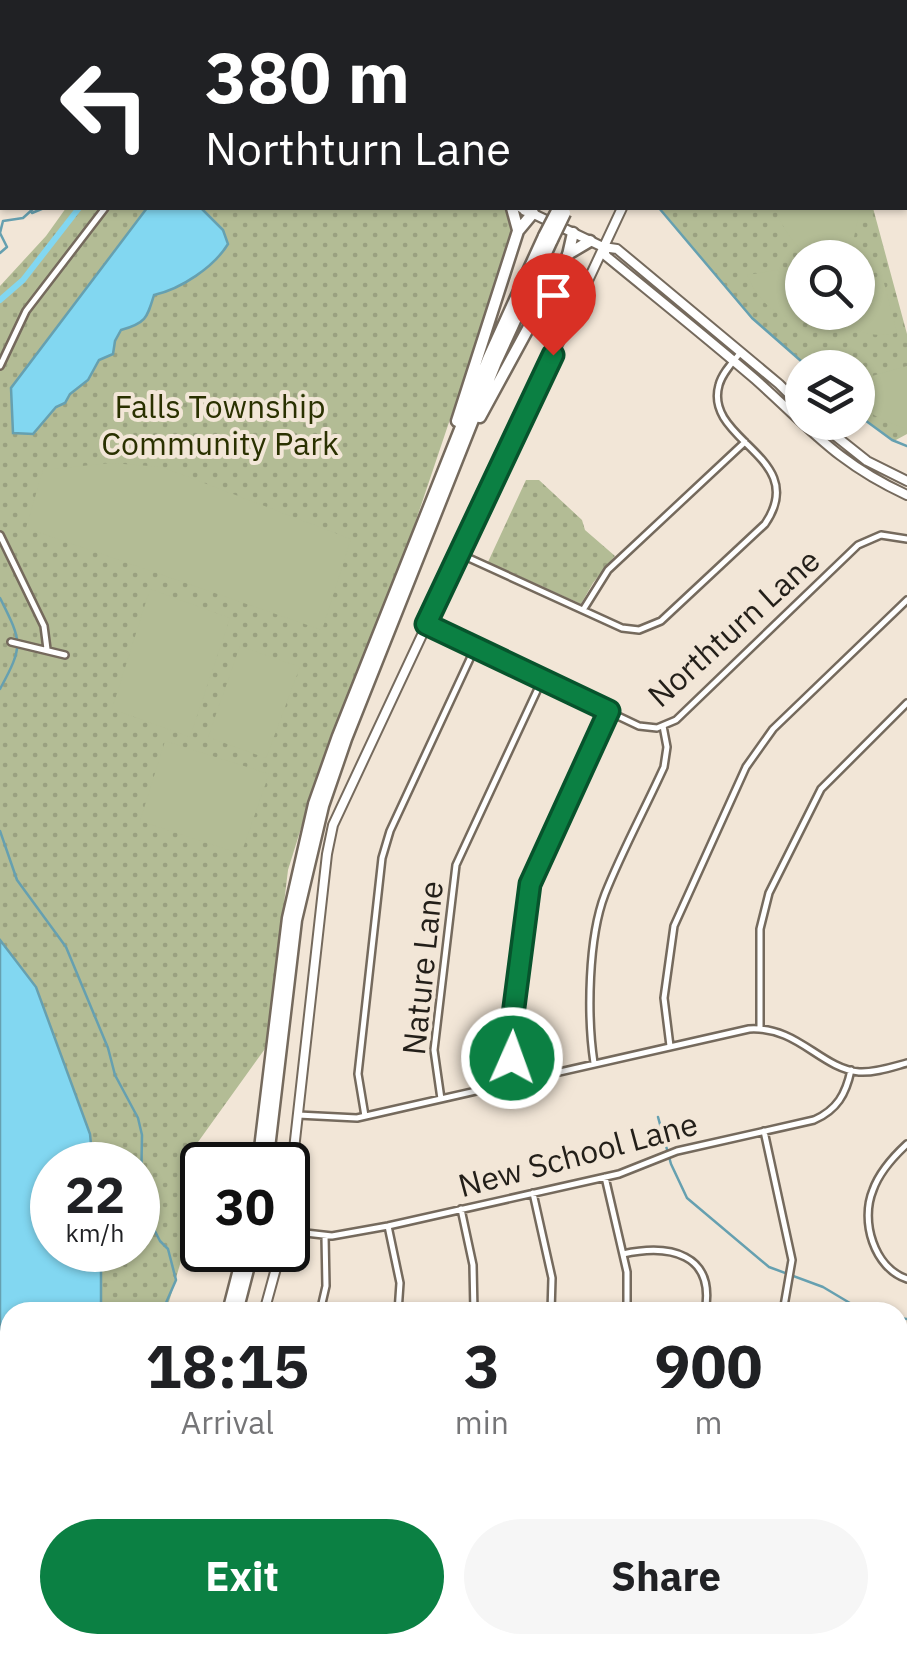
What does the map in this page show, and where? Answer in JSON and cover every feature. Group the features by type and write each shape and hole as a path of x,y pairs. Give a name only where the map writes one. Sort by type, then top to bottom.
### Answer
{"highway":[{"path":"513,210 518,231"},
{"path":"429,508 526,210"},
{"path":"261,1142 284,942 308,826 338,736 494,345 562,210"},
{"path":"454,466 568,254 572,233"},
{"path":"270,1142 292,944 316,828 346,739 548,238"},
{"path":"568,254 590,241"},
{"path":"231,1302 238,1272"},
{"path":"240,1302 248,1272"}],"street":[{"path":"0,366 26,311 103,210"},
{"path":"526,210 603,248 616,249 785,392"},
{"path":"295,1142 330,837 340,808 621,210"},
{"path":"603,248 606,256 734,361 834,453 907,495"},
{"path":"460,554 630,630 654,626 764,524 775,502 774,478 766,463 722,416 718,404 721,380 741,352"},
{"path":"840,440 857,454 907,481"},
{"path":"583,610 608,570 745,442"},
{"path":"0,536 44,626 47,649"},
{"name":"Northturn Lane","path":"426,624 641,726 663,726 676,720 858,545 881,536 907,539"},
{"path":"670,1046 664,998 674,926 746,767 773,729 907,600"},
{"path":"10,642 65,655"},
{"path":"365,1116 358,1074 382,858 390,831 475,648"},
{"name":"Nature Lane","path":"441,1098 434,1050 456,865 542,680"},
{"path":"760,1028 760,930 769,893 821,789 907,703"},
{"path":"517,1081 510,1038 530,884 609,711"},
{"path":"594,1064 588,1016 598,919 605,893 664,767 667,746 663,726"},
{"path":"298,1114 350,1119 760,1028 782,1032 852,1070 867,1072 907,1063"},
{"name":"New School Lane","path":"310,1234 325,1236 388,1226 605,1177 678,1151 814,1120 830,1111 846,1090 852,1070"},
{"path":"764,1131 792,1260 784,1302"},
{"path":"907,1144 879,1177 868,1206 881,1262 907,1279"},
{"path":"605,1177 623,1254 628,1302"},
{"path":"533,1193 552,1278 551,1302"},
{"path":"460,1209 473,1265 474,1302"},
{"path":"388,1226 400,1283 399,1302"},
{"path":"322,1302 326,1286 325,1236"},
{"path":"623,1254 656,1248 685,1256 704,1282 705,1302"},
{"path":"267,1302 274,1272"}],"green space":[{"name":"Falls Township Community Park","path":"65,210 505,210 510,213 513,232 401,565 315,783 288,870 267,1046 198,1142 180,1142 180,1264 169,1302 0,1302 0,286"},
{"path":"662,210 874,210 907,334 907,434 894,441 875,427 875,350 789,350 752,318"},
{"path":"777,210 860,210 853,240 790,238"},
{"path":"785,269 785,316 765,303 747,275"},
{"path":"883,279 897,333 879,335 858,330 875,330 875,281"},
{"path":"907,366 907,428 875,415 875,375"},
{"path":"111,463 162,467 351,539 322,630 26,528 43,470"},
{"path":"526,480 539,480 615,556 581,604 488,562"},
{"path":"150,589 230,618 190,737 112,709"},
{"path":"240,646 300,667 266,758 208,737"},
{"path":"165,741 269,774 241,854 140,821"}],"water":[{"path":"145,210 203,210 223,230 228,244 214,261 175,288 154,295 144,318 121,330 113,354 99,360 88,380 56,407 33,434 13,433 11,388"},
{"path":"0,940 36,987 91,1142 30,1142 30,1272 101,1272 101,1302 0,1302"}],"waterway":[{"path":"0,253 7,247 0,233 3,221 23,218 32,210"},
{"path":"32,213 39,210"},
{"path":"0,300 23,280 77,210"},
{"path":"661,210 752,318 788,350"},
{"path":"875,428 907,446"},
{"path":"0,598 17,644 0,689"},
{"path":"0,831 17,880 66,947 108,1048 115,1075 138,1118 142,1135 141,1192 146,1214 168,1249 176,1280 166,1302"},
{"path":"658,1117 671,1164 687,1198 769,1267 823,1287 848,1302"}],"route":[{"path":"512,1058 510,1038 530,884 609,711 426,624 553,355"}]}
